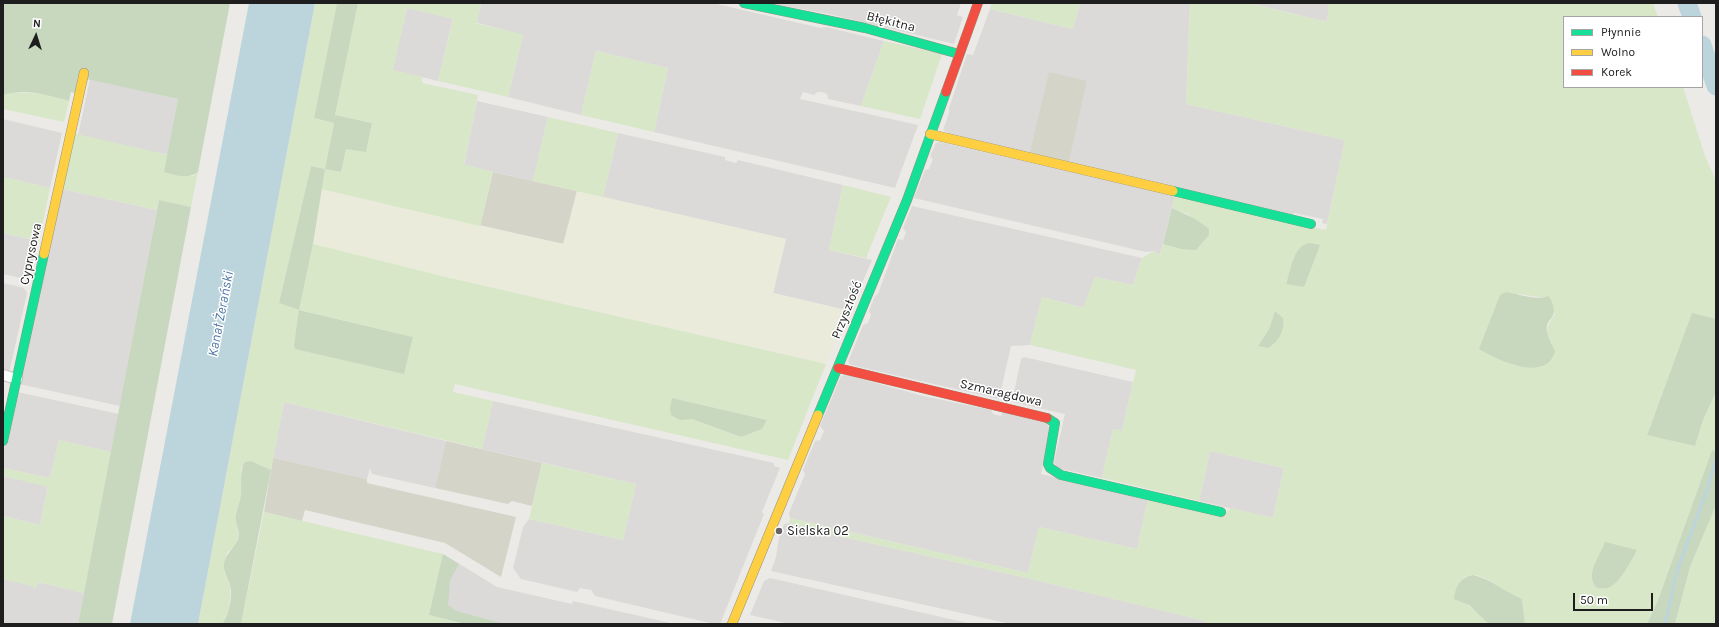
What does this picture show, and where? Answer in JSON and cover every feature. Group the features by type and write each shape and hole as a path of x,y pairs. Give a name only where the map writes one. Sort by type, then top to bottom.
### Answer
{"street":[{"name":"Błękitna","path":"744,3 865,28 959,54"},
{"name":"Przyszłość","path":"732,624 907,200 978,3"},
{"name":"Cyprysowa","path":"3,441 84,73"},
{"path":"930,134 1311,224"},
{"name":"Szmaragdowa","path":"838,368 1046,416 1055,423 1048,464 1054,471 1061,475 1222,512"},
{"path":"3,375 17,378"}],"shaded area":[{"path":"481,3 712,3 884,41 861,106 828,99 827,94 822,92 817,92 814,95 803,92 800,99 918,125 895,188 654,132 668,68 596,51 581,115 508,97 523,35 477,23"},
{"path":"768,3 961,3 957,15 963,17 954,44 829,14"},
{"path":"1080,3 1190,3 1186,104 1345,140 1327,224 1322,223 1323,219 1294,213 1293,216 1069,163 1087,81 1029,156 957,139 943,130 967,54 973,55 990,9 1073,29"},
{"path":"1249,3 1329,3 1327,22 1287,12"},
{"path":"407,8 453,18 438,81 392,70"},
{"path":"1049,72 1087,81 1069,163 1029,156"},
{"path":"90,79 178,99 168,155 78,135"},
{"path":"477,101 548,117 533,181 464,165"},
{"path":"3,119 62,133 50,188 3,177"},
{"path":"618,133 725,157 725,160 736,163 738,160 843,185 829,250 872,260 850,311 773,293 786,239 603,197"},
{"path":"940,142 1175,196 1160,255 1154,251 1146,252 914,198 925,170 929,169 933,159 930,156 936,143"},
{"path":"493,172 577,191 564,244 480,226"},
{"path":"62,189 157,210 120,406 19,384"},
{"path":"912,206 1142,258 1133,285 1095,277 1084,308 1042,297 1030,345 1011,346 999,399 851,365 848,362 863,325 868,323 871,315 869,311 875,296 878,294 898,239 903,240 906,232 903,228"},
{"path":"3,233 39,241 30,280 3,274"},
{"path":"3,283 24,288 27,293 9,373 3,372"},
{"path":"1024,357 1133,382 1122,431 1113,429 1102,478 1057,468 1054,462 1065,414 1012,402 1021,359"},
{"path":"847,375 923,396 991,410 993,414 1001,416 1002,412 1045,423 1051,429 1041,474 1148,499 1137,549 1039,527 1028,573 790,518 789,513 805,474 803,470 815,441 820,440 824,431 820,426 841,376"},
{"path":"17,392 119,414 111,452 59,440 50,478 3,468 3,455"},
{"path":"493,401 774,463 774,466 780,468 762,512 764,514 720,624 714,624 595,596 591,590 580,588 577,592 521,579 513,568 523,527 529,519 623,540 636,484 482,449"},
{"path":"284,402 446,441 435,488 372,474 370,468 367,479 273,458"},
{"path":"446,441 542,463 532,506 512,501 508,504 435,488"},
{"path":"1210,451 1284,468 1273,518 1199,501"},
{"path":"273,458 367,479 367,483 516,517 501,577 445,543 305,510 302,521 264,512"},
{"path":"3,476 48,486 40,525 3,516"},
{"path":"789,523 833,535 1027,578 1206,621 1205,624 1011,624 771,571 784,524"},
{"path":"443,554 497,587 572,604 573,601 675,624 466,624 429,615"},
{"path":"770,578 972,624 790,624 750,615 764,581"},
{"path":"3,579 33,586 35,588 38,582 84,593 78,624 3,624"}],"green space":[{"path":"3,3 230,3 198,172 190,176 186,176 164,172 178,99 78,77 75,93 71,92 69,101 28,92 3,95"},
{"path":"315,3 337,3 314,118 334,123 325,169 311,166 279,303 299,310 313,244 450,278 826,364 788,460 455,384 453,392 493,401 482,449 284,402 271,470 251,461 241,468 241,497 236,513 239,536 235,545 227,553 224,571 230,586 229,608 222,624 198,624","holes":["300,310 413,337 404,373 294,345","672,398 767,420 762,429 741,437 692,419"]},
{"path":"337,3 358,3 335,115 372,123 366,152 346,149 341,172 325,169 334,123 314,118"},
{"path":"358,3 481,3 477,24 523,34 508,97 438,81 453,19 407,8 393,70 422,77 422,83 478,95 464,164 493,172 480,226 321,189 325,169 341,172 346,148 366,152 372,123 335,115"},
{"path":"992,3 1080,3 1073,29 990,9"},
{"path":"1190,3 1249,3 1327,22 1329,3 1653,3 1658,16 1563,16 1563,88 1683,88 1705,156 1716,181 1716,319 1692,314 1647,434 1695,446 1703,420 1716,392 1716,451 1712,450 1658,600 1647,624 1525,624 1522,599 1510,594 1484,578 1471,575 1465,577 1459,583 1464,602 1482,616 1489,624 1205,624 1205,621 1027,578 833,535 789,523 790,518 1028,573 1039,527 1137,549 1148,499 1222,516 1231,508 1273,518 1284,468 1210,451 1199,501 1102,478 1113,429 1122,431 1136,370 1030,345 1042,297 1083,308 1095,277 1133,285 1142,258 1154,251 1160,255 1163,244 1181,249 1200,245 1209,235 1188,214 1172,208 1175,196 1326,230 1345,140 1186,104","holes":["1296,255 1304,287 1286,283","1518,294 1546,298 1555,314 1548,325 1547,333 1552,344 1516,366 1494,357","1275,311 1283,318 1282,329 1258,346 1269,329","1637,550 1627,568 1620,576 1596,561 1601,553"]},
{"path":"884,41 942,54 920,119 861,106"},
{"path":"596,51 668,68 654,132 581,115"},
{"path":"10,92 47,94 69,101 64,122 3,109 3,95"},
{"path":"548,117 618,133 603,197 533,181"},
{"path":"73,133 168,155 165,172 193,176 198,172 191,207 159,200 157,210 62,189"},
{"path":"311,166 325,169 313,244 299,310 279,303"},
{"path":"3,177 50,188 39,241 3,233"},
{"path":"843,185 891,197 866,258 829,250"},
{"path":"321,189 563,244 577,191 717,223 786,239 773,293 850,311 826,364 450,278 313,244"},
{"path":"159,200 191,207 112,624 78,624"},
{"path":"1172,208 1200,222 1209,229 1209,235 1196,250 1181,249 1163,244"},
{"path":"1310,243 1320,245 1304,287 1286,284 1296,253 1304,245"},
{"path":"1506,292 1528,297 1539,298 1549,296 1553,304 1554,314 1548,322 1547,331 1548,337 1555,352 1548,363 1540,367 1532,368 1513,365 1479,349 1500,295"},
{"path":"299,310 413,337 404,374 295,349 294,345"},
{"path":"1275,311 1283,318 1282,331 1278,339 1268,348 1258,346 1269,329"},
{"path":"1692,313 1716,319 1716,392 1703,420 1695,446 1647,435"},
{"path":"672,398 767,420 762,429 741,437 692,419 680,420 671,415 670,408"},
{"path":"59,440 111,452 84,593 38,582 35,589 32,586 3,579 3,516 40,525 48,487 3,476 3,468 50,478"},
{"path":"1712,450 1716,451 1716,505 1690,567 1675,624 1647,624 1658,600"},
{"path":"251,461 271,470 241,624 222,624 231,600 231,590 224,564 238,538 239,533 236,524 236,517 241,495 242,470 245,462"},
{"path":"542,463 636,484 623,540 529,519"},
{"path":"1716,505 1716,624 1675,624 1690,567"},
{"path":"264,512 443,554 429,615 466,624 241,624"},
{"path":"1605,542 1637,550 1618,581 1607,588 1597,588 1593,583 1592,571"},
{"path":"443,554 459,564 450,580 448,605 456,611 505,624 466,624 429,615"},
{"path":"1473,575 1486,579 1522,599 1525,624 1489,624 1469,605 1454,599 1456,590 1461,580"}],"water":[{"name":"Kanał Żerański","path":"249,3 315,3 198,624 130,624"}],"waterway":[{"path":"1687,3 1692,16"},
{"path":"1703,48 1716,86"},
{"path":"1665,624 1677,571 1707,490 1716,459"}],"traffic: fast":[{"path":"744,3 865,28 959,54"},
{"path":"818,415 907,200 946,92"},
{"path":"1173,191 1311,224"},
{"path":"3,441 44,254"},
{"path":"1047,418 1055,423 1048,464 1050,468 1061,475 1221,512"}],"traffic: slow":[{"path":"44,254 84,73"},
{"path":"930,134 1173,191"},
{"path":"732,624 818,415"}],"traffic: jam":[{"path":"946,92 978,3"},
{"path":"838,368 1047,418"}],"place":[{"name":"Sielska 02","path":"779,531"}]}
